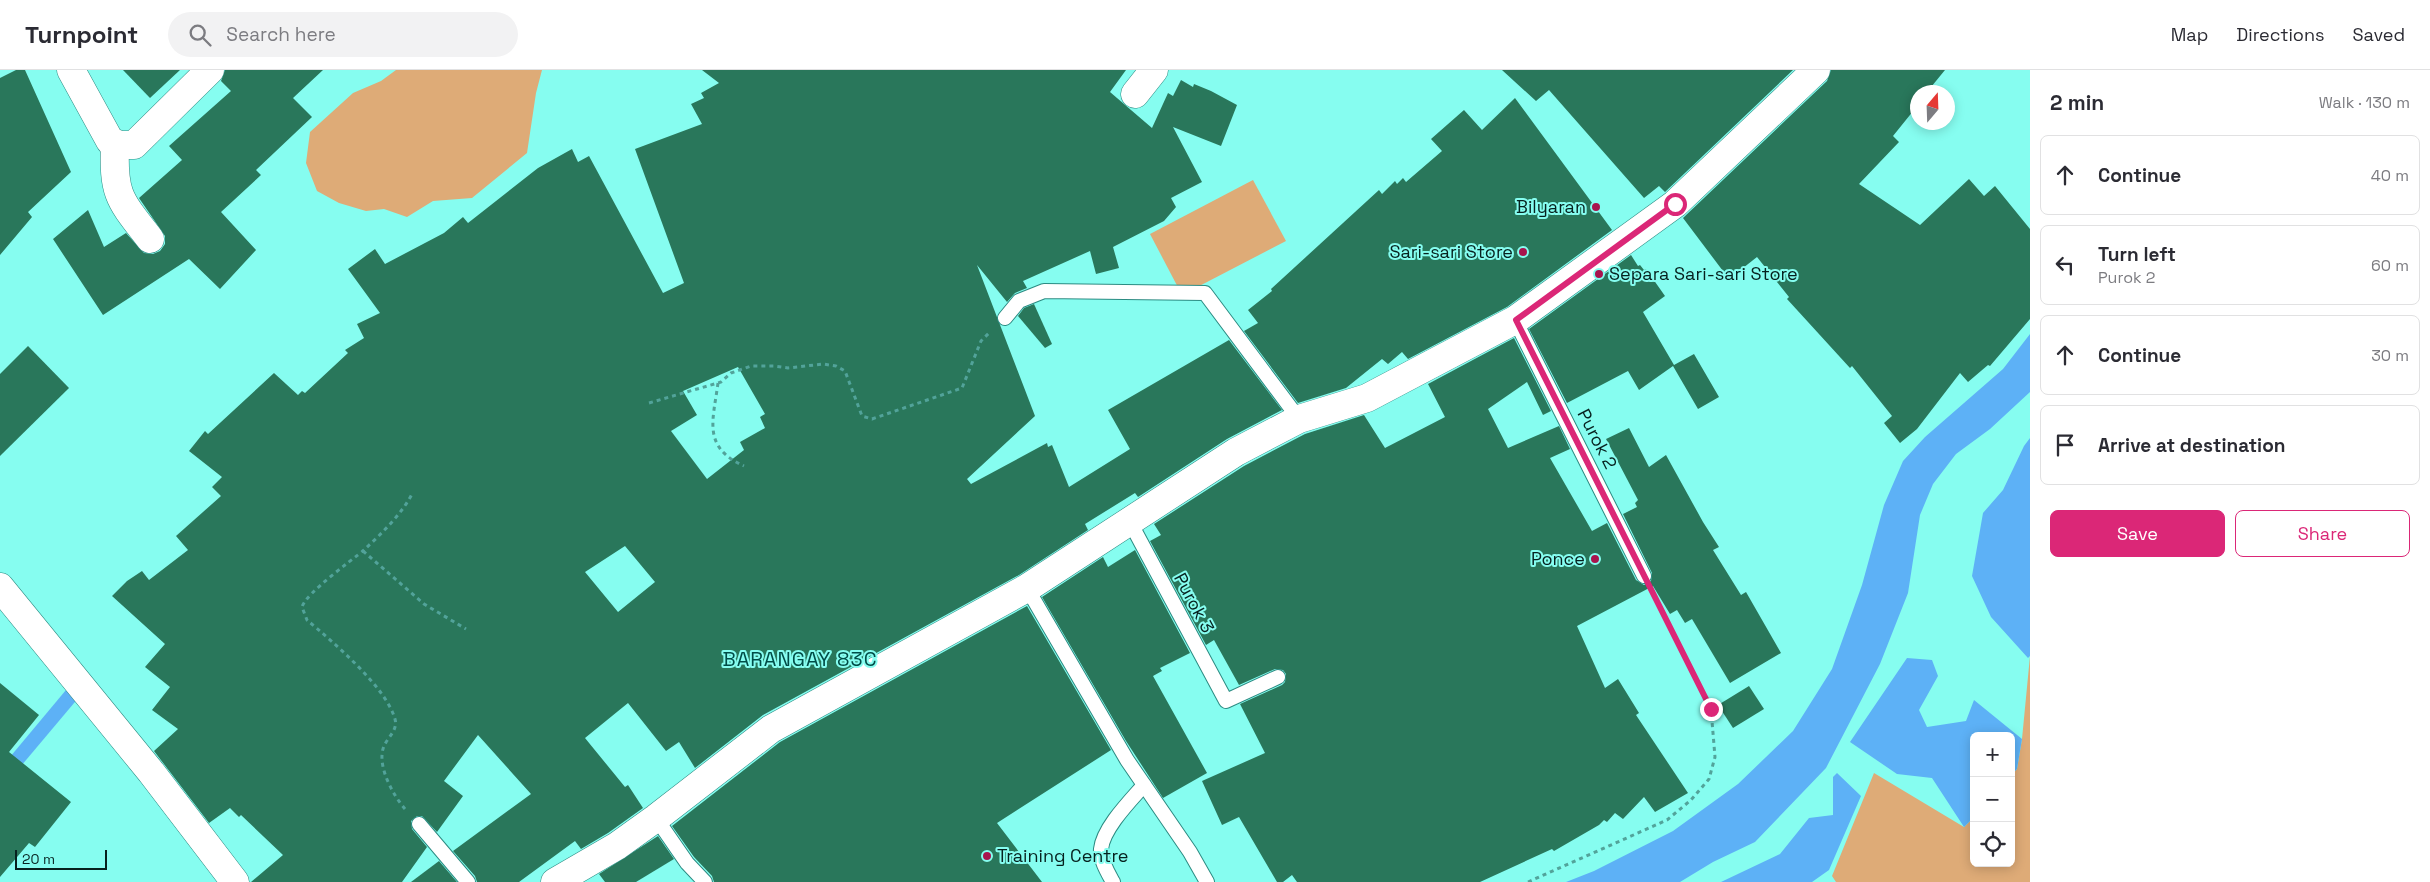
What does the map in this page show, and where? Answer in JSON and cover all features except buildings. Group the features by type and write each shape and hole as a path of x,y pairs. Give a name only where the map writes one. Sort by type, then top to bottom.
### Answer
{"street":[{"path":"71,70 110,141 115,144 134,145 210,70"},
{"path":"1135,94 1154,70"},
{"path":"555,882 617,846 770,729 1027,588 1236,452 1299,418 1367,398 1516,320 1675,204 1816,70"},
{"path":"115,144 114,175 117,191 124,205 150,239"},
{"path":"0,587 151,772 235,882"}],"lane":[{"path":"1005,318 1019,301 1044,291 1205,293 1299,418"},
{"name":"Purok 2","path":"1516,320 1644,576"},
{"name":"Purok 3","path":"1130,522 1226,701 1278,677"},
{"path":"1027,588 1127,760 1190,852 1207,882"},
{"path":"1113,882 1104,867 1101,849 1121,810 1144,785"},
{"path":"656,818 687,863 705,882"},
{"path":"419,824 468,882"}],"path":[{"path":"649,404 718,383 731,373 751,366 788,368 823,364 836,366 844,371 862,416 872,419 962,388 981,341 1005,318"},
{"path":"718,383 712,425 716,446 731,460 744,466"},
{"path":"413,492 409,500 363,551 303,603 304,614 307,620 371,680 387,701 396,721 392,736 383,747 384,775 400,803 419,824"},
{"path":"363,551 424,604 466,629"},
{"path":"1528,882 1667,820 1691,800 1709,779 1715,757 1711,709 1644,576"}],"shaded area":[{"path":"396,70 542,70 536,93 527,153 472,198 433,201 407,217 384,209 366,211 339,203 317,191 306,163 310,132 353,93 381,81"},
{"path":"1253,180 1286,241 1182,295 1150,234"},
{"path":"2030,656 2030,882 1836,882 1832,876 1874,773 1964,827 1970,821 1970,867 2015,867 2015,771 2017,769 2022,739"}],"water":[{"path":"2030,334 2030,392 1990,429 1956,454 1933,484 1920,515 1908,593 1880,664 1826,768 1755,842 1713,862 1680,882 1566,882 1594,871 1673,831 1738,784 1793,731 1832,669 1862,585 1884,505 1903,461 1925,437 2003,369"},
{"path":"2030,438 2030,656 2028,658 1991,617 1972,576 1983,513 2003,490 2024,446"},
{"path":"1907,658 1932,660 1938,676 1919,710 1927,727 1966,721 1974,700 2013,732 1970,732 1970,821 1964,827 1932,778 1897,774 1850,742"},
{"path":"76,678 85,690 0,791 0,769"},
{"path":"2015,733 2022,739 2017,769 2015,771"},
{"path":"1837,773 1861,796 1829,870 1812,882 1721,882 1780,854 1809,818 1833,815 1833,777"}],"place":[{"name":"Bilyaran","path":"1596,207"},
{"name":"Sari-sari Store","path":"1523,252"},
{"name":"Separa Sari-sari Store","path":"1599,274"},
{"name":"Ponce","path":"1595,559"},
{"name":"Training Centre","path":"987,856"}],"district":[{"name":"BARANGAY 83C","path":"800,659"}],"route":[{"path":"1675,204 1516,320 1711,709"}]}
